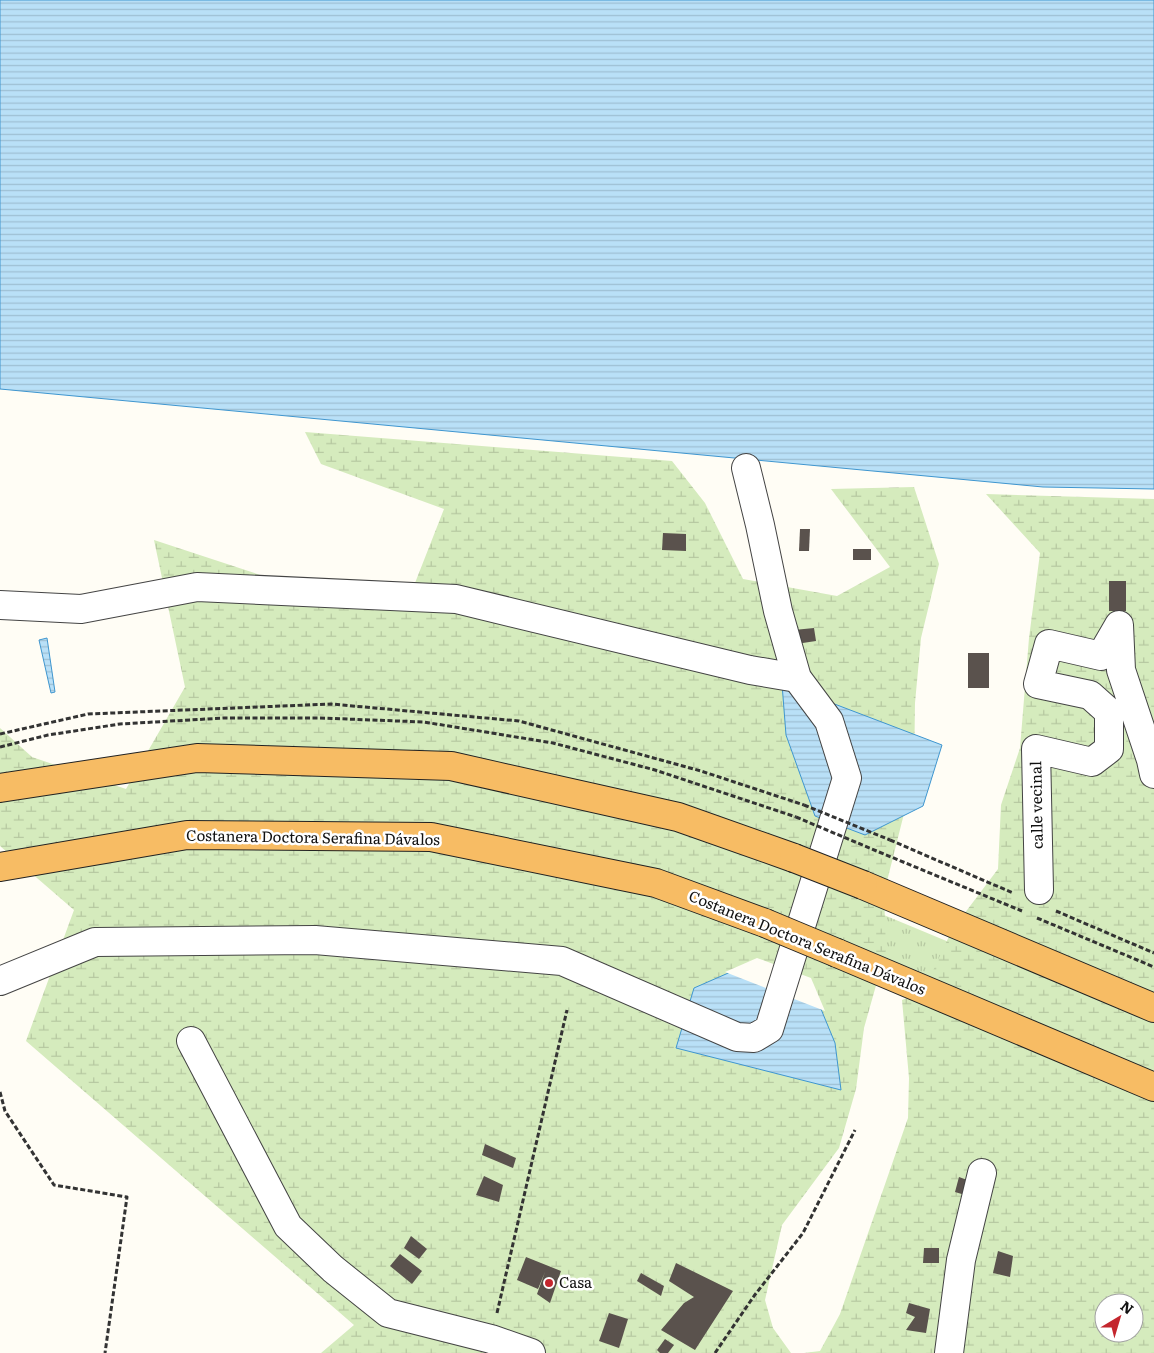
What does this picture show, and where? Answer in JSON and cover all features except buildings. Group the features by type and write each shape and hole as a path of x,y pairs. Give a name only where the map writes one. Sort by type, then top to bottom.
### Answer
{"highway":[{"path":"0,788 197,758 451,766 678,817 794,858 863,885 1154,1008"},
{"name":"Costanera Doctora Serafina Dávalos","path":"0,867 188,835 431,837 656,883 765,923 1154,1087"}],"street":[{"path":"0,981 95,942 316,940 562,961 737,1037 754,1038 769,1030 847,778 829,721 797,678 778,611 746,468"},
{"path":"0,605 81,609 198,587 456,599 750,670 797,678"},
{"name":"calle vecinal","path":"1032,902 1036,749 1092,762 1109,748 1109,712 1090,695 1038,684 1049,644 1101,656 1119,625 1121,670 1154,774"},
{"path":"191,1041 288,1226 333,1269 388,1313 490,1339 532,1353"},
{"path":"949,1353 961,1260 982,1173"}],"path":[{"path":"0,734 88,714 331,704 519,721 701,771 804,805 890,840"},
{"path":"796,817 879,852 1032,902"},
{"path":"1035,917 1154,966"},
{"path":"490,1339 568,1010"},
{"path":"0,1092 4,1111 54,1185 128,1197 105,1353"},
{"path":"715,1353 754,1296 804,1233 855,1130"}],"green space":[{"path":"305,432 672,461 705,503 743,579 837,596 890,567 831,489 914,487 939,564 921,638 915,703 914,774 884,893 886,950 864,1028 856,1089 839,1148 782,1225 765,1300 773,1328 791,1353 321,1353 354,1325 26,1041 74,910 0,846 0,728 32,757 126,789 185,687 154,540 306,590 415,583 444,509 321,464"},
{"path":"986,494 1154,499 1154,1353 804,1353 820,1351 840,1314 908,1118 909,1078 902,1000 923,992 952,930 998,869 1001,805 1020,748 1029,638 1040,553"},
{"path":"819,888 1050,984 1154,1075 804,927"}],"water":[{"path":"0,0 1154,0 1154,489 1043,487 0,389"},
{"path":"47,638 55,692 51,693 39,640"},
{"path":"782,684 942,745 923,806 865,835 815,816 786,735"},
{"path":"758,960 809,980 835,1043 841,1090 676,1048 694,988"}],"pier":[{"path":"757,958 811,978 825,1011 725,972"}],"place":[{"name":"Casa","path":"549,1283"}]}
